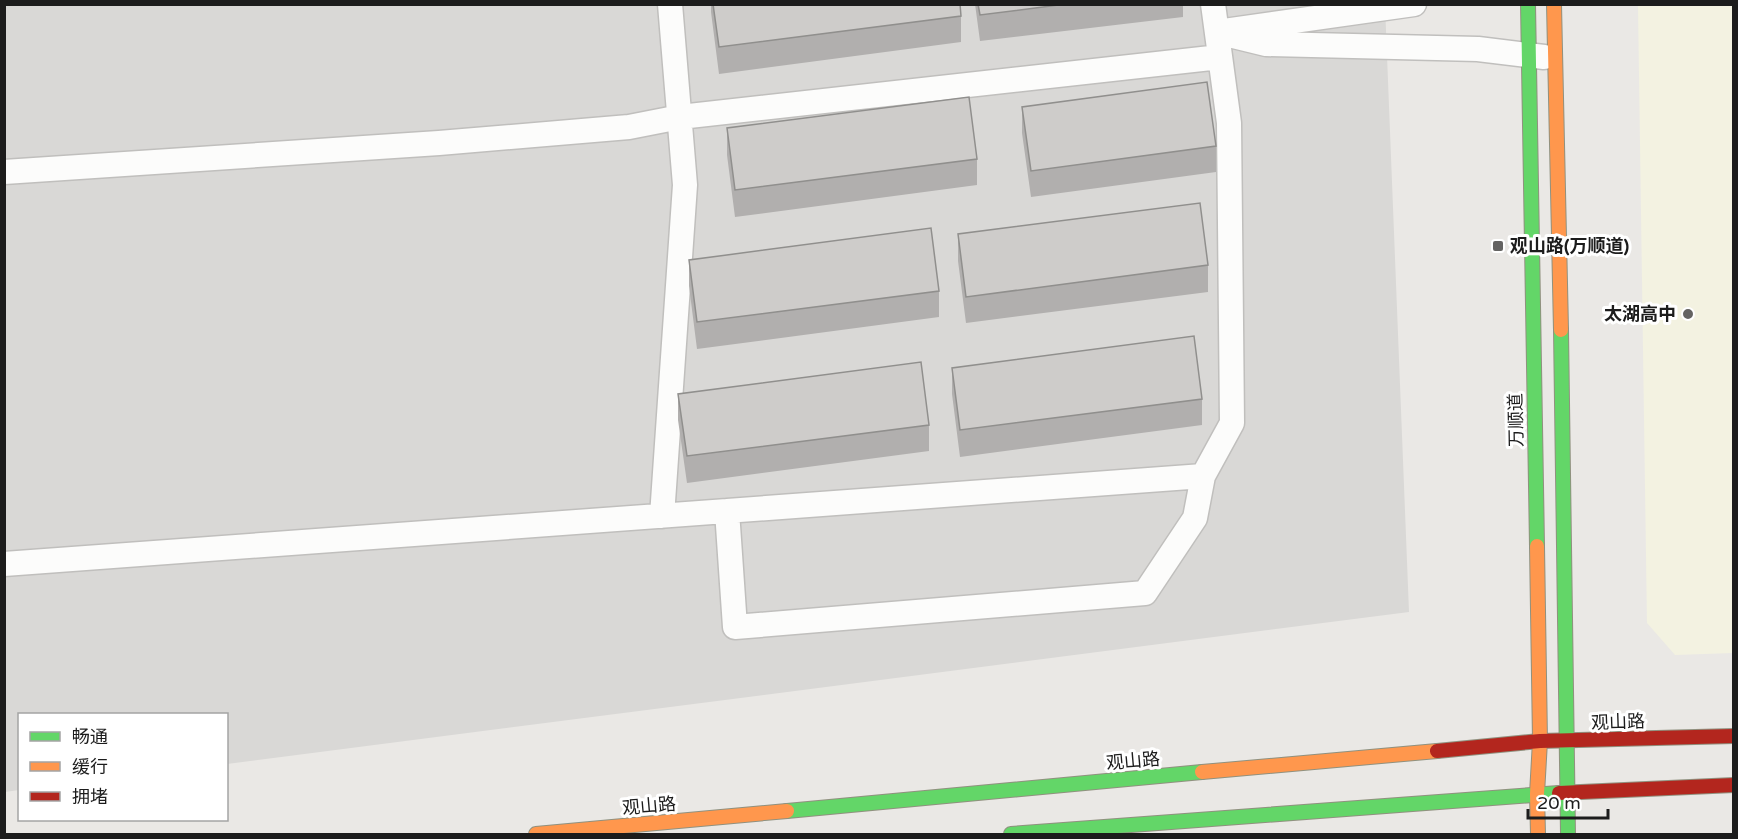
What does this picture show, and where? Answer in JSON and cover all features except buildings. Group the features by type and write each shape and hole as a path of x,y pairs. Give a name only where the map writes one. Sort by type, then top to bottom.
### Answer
{"main road":[{"name":"万顺道","path":"1528,4 1540,741 1537,794 1538,834"},
{"path":"1554,4 1565,530 1568,834"},
{"name":"观山路","path":"536,834 1540,741 1734,736"},
{"path":"1011,834 1186,828 1537,794 1734,785"}],"street":[{"path":"662,516 685,184 670,4"},
{"path":"727,511 735,627 1145,593 1195,518 1203,476 1232,423 1229,123 1213,4"},
{"path":"1217,32 1414,4"},
{"path":"1217,32 1266,44 1478,49 1554,59"},
{"path":"4,172 439,143 629,127 680,117 1220,57"},
{"path":"4,564 1203,476"}],"shaded area":[{"path":"4,5 1385,5 1409,612 228,764 228,713 18,713 18,790 5,792"},
{"name":"太湖高中","path":"1638,5 1733,5 1733,653 1675,655 1647,623"}],"traffic: fast":[{"path":"1528,4 1537,546"},
{"path":"1561,330 1568,834"},
{"path":"787,811 1202,772"},
{"path":"1011,834 1559,793"}],"traffic: slow":[{"path":"1554,4 1561,330"},
{"path":"1537,546 1540,741 1537,794 1538,834"},
{"path":"1202,772 1437,751"},
{"path":"536,834 787,811"}],"traffic: jam":[{"path":"1437,751 1540,741 1734,736"},
{"path":"1559,793 1734,785"}],"place":[{"name":"观山路(万顺道)","path":"1498,246"},
{"name":"太湖高中","path":"1688,314"}]}
